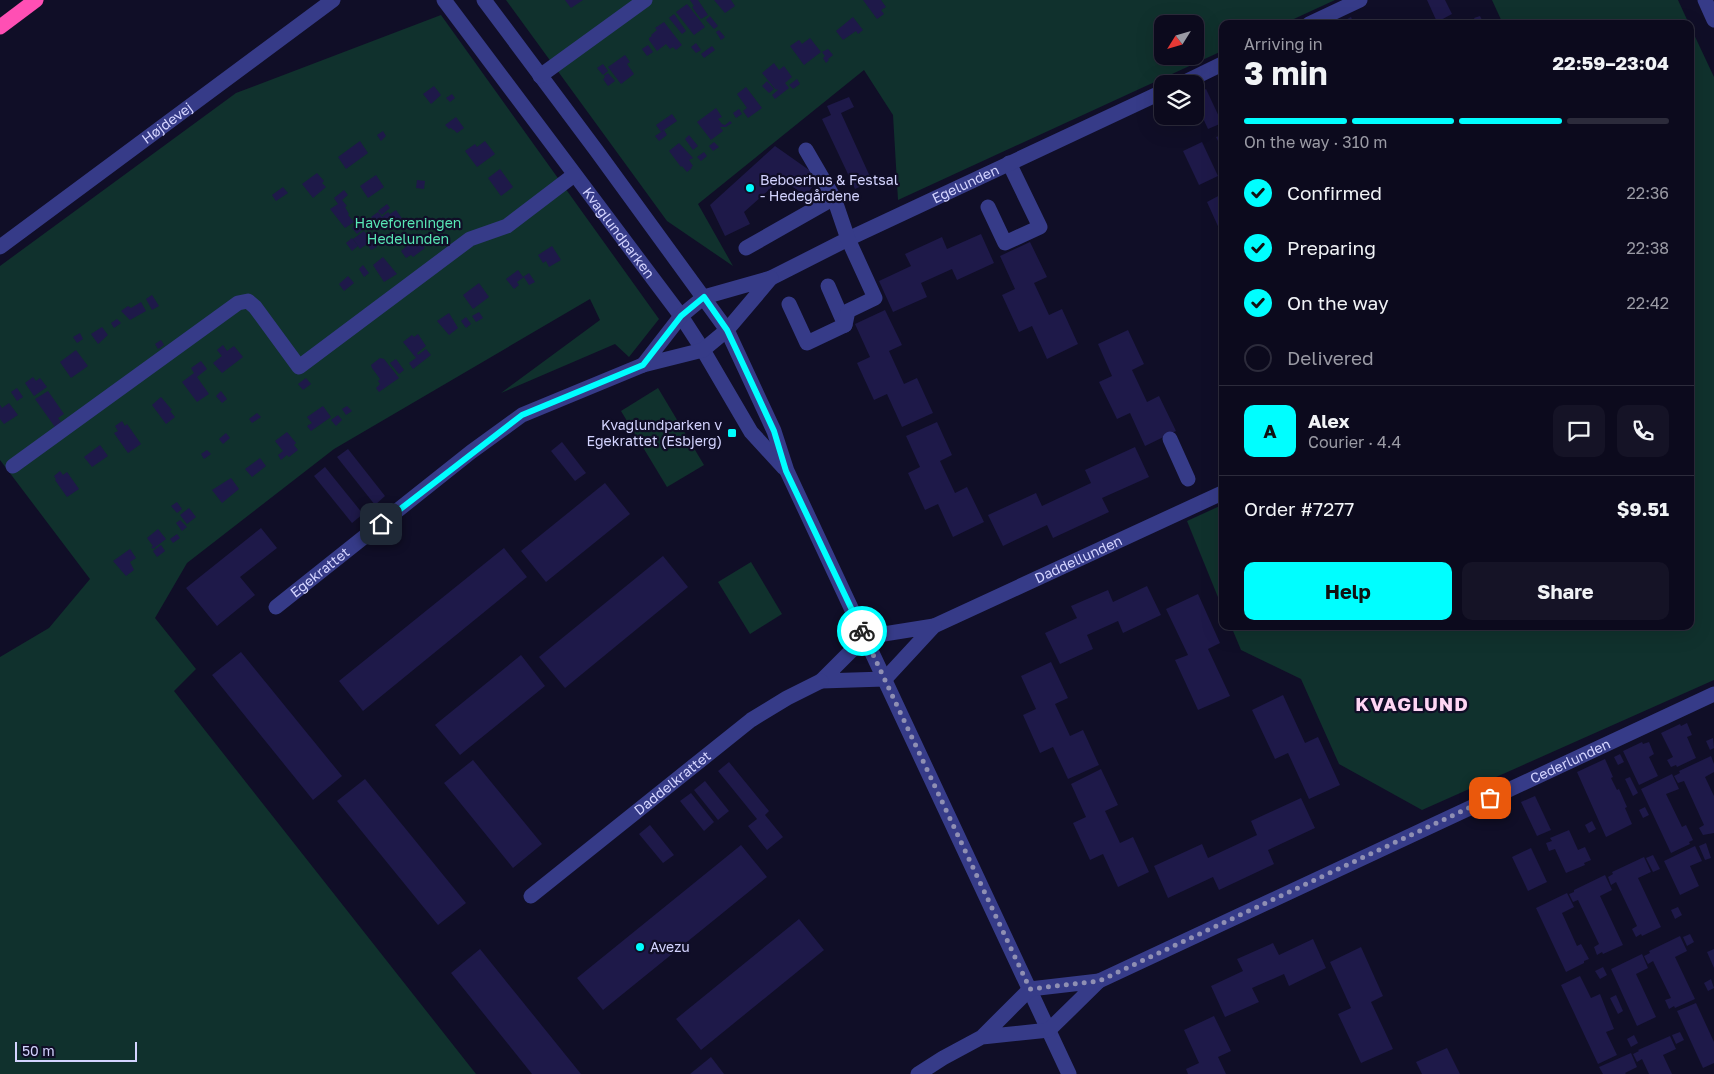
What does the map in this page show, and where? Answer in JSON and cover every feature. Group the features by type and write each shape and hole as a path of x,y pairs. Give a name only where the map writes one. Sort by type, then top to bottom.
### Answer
{"highway":[{"path":"0,27 36,0"}],"street":[{"name":"Højdevej","path":"0,247 333,0"},
{"name":"Kvaglundparken","path":"444,0 681,316 751,432 786,471"},
{"name":"Kvaglundparken","path":"484,0 727,330 774,431 786,471 1069,1074"},
{"path":"540,76 645,0"},
{"path":"1318,20 1360,0"},
{"path":"1705,0 1714,20"},
{"path":"1199,75 1219,65"},
{"name":"Egelunden","path":"681,316 704,297 771,278 848,239 1154,96"},
{"path":"806,150 834,198 848,239 875,298 848,311 845,325"},
{"path":"988,206 1005,244 1040,227 1009,163"},
{"path":"13,466 238,303 248,302 255,307 299,367 470,240 507,226 574,175"},
{"path":"746,248 834,198"},
{"name":"Egelunden","path":"703,350 727,330 771,278"},
{"path":"828,286 845,325"},
{"path":"789,304 807,343 845,325"},
{"name":"Egekrattet","path":"643,365 681,316"},
{"name":"Egekrattet","path":"276,607 472,452 522,415 643,365 703,350"},
{"path":"1170,439 1188,479"},
{"name":"Daddellunden","path":"865,637 934,626 1219,494"},
{"name":"Daddellunden","path":"885,679 934,626"},
{"name":"Daddelkrattet","path":"531,896 751,720 787,698 821,681 865,637"},
{"name":"Daddelkrattet","path":"821,681 885,679"},
{"name":"Cederlunden","path":"1030,989 1099,981 1714,694"},
{"name":"Cederlunden","path":"1049,1030 1099,981"},
{"path":"918,1074 982,1037 1030,989"},
{"path":"982,1037 1049,1030"}],"green space":[{"path":"506,0 1335,0 1292,20 1219,20 1219,52 1204,59 1204,15 1154,15 1154,65 1192,65 1170,75 1154,75 1154,82 898,200 893,115 864,70 698,204 733,266 667,221"},
{"path":"1492,0 1678,0 1687,20 1501,20"},
{"name":"Haveforeningen Hedelunden","path":"441,15 659,319 629,357 615,344 501,393 600,320 590,299 334,449 187,563 155,618 196,669 174,691 476,1074 0,1074 0,657 49,628 90,579 0,460 0,266 236,93"},
{"path":"1694,34 1714,77 1714,680 1422,810 1339,764 1301,679 1241,650 1233,630 1694,630"},
{"path":"658,388 704,465 667,487 621,411"},
{"path":"1219,506 1219,600 1187,521"},
{"path":"751,562 782,614 750,634 718,582"}],"building":[{"path":"565,0 583,0 571,8"},
{"path":"690,0 698,0 708,15 701,19 692,7 694,6"},
{"path":"714,0 731,0 735,6 725,13"},
{"path":"863,0 881,0 886,7 881,10 884,14 877,19"},
{"path":"1427,0 1445,0 1452,14 1441,20 1436,20"},
{"path":"687,4 705,27 694,35 676,12"},
{"path":"674,14 686,31 682,34 669,18"},
{"path":"710,16 718,26 714,29 706,20"},
{"path":"1480,16 1482,20 1475,20 1474,18"},
{"path":"853,17 863,30 858,34 856,31 843,40 836,31"},
{"path":"664,22 682,45 676,50 673,47 670,49 666,44 657,51 649,40 651,35 657,30 655,28"},
{"path":"719,30 725,37 721,40 716,32"},
{"path":"810,38 821,52 804,65 790,46 799,40 802,44"},
{"path":"696,43 701,50 696,53 691,47"},
{"path":"648,45 653,52 647,56 642,49"},
{"path":"712,46 715,50 704,58 701,54"},
{"path":"828,49 833,55 826,63 822,52"},
{"path":"625,55 630,62 627,64 634,74 621,84 608,67"},
{"path":"774,63 779,70 784,66 792,77 785,83 789,88 775,99 772,95 778,90 762,73"},
{"path":"603,64 608,71 603,75 597,68"},
{"path":"608,73 615,81 608,86 603,79"},
{"path":"797,79 800,84 793,89 789,85"},
{"path":"767,81 774,89 769,93 762,86"},
{"path":"434,86 441,95 431,104 423,94"},
{"path":"746,87 762,108 748,118 743,111 747,108 737,94"},
{"path":"1206,89 1219,117 1219,124 1208,129 1204,120 1204,90"},
{"path":"452,94 455,98 450,102 446,98"},
{"path":"849,97 854,107 841,113 872,181 855,189 822,119 831,115 827,106"},
{"path":"716,108 722,117 718,119 722,124 725,125 730,121 732,123 726,127 720,127 723,131 711,140 697,122"},
{"path":"739,109 742,114 736,118 733,113"},
{"path":"672,114 677,121 661,132 656,125"},
{"path":"456,117 464,128 457,133 445,125"},
{"path":"664,130 667,135 659,141 655,136"},
{"path":"383,131 386,136 381,141 377,135"},
{"path":"689,135 698,146 693,150 685,139"},
{"path":"360,141 368,153 346,169 338,157"},
{"path":"485,141 495,154 477,167 465,151 475,144 477,147"},
{"path":"714,142 719,147 713,151 709,146"},
{"path":"1202,142 1218,176 1199,185 1183,151"},
{"path":"679,143 693,158 689,160 693,166 687,172 669,151"},
{"name":"Beboerhus & Festsal - Hedegårdene","path":"775,146 819,177 806,196 781,179 744,212 750,224 725,236 710,205"},
{"path":"704,152 707,156 701,161 697,157"},
{"path":"500,169 513,187 501,196 488,178"},
{"path":"317,173 324,181 322,183 326,187 313,198 302,184"},
{"path":"376,175 384,187 368,198 360,186"},
{"path":"417,180 425,181 424,189 416,188"},
{"path":"283,187 288,193 276,201 272,195"},
{"path":"344,190 348,195 342,200 347,206 345,207 348,215 354,222 345,228 330,209 338,204 334,198"},
{"path":"1219,196 1219,228 1207,202"},
{"path":"387,204 390,208 382,215 378,211"},
{"path":"396,210 403,220 391,229 382,217 388,212 390,214"},
{"path":"378,212 383,218 377,223 371,217"},
{"path":"358,222 363,229 357,234 352,228"},
{"path":"364,231 371,241 360,249 353,239"},
{"path":"981,234 994,263 957,280 952,269 921,283 927,297 893,312 879,281 911,266 905,254 942,237 947,249"},
{"path":"417,237 425,248 413,257 411,255 406,258 401,251"},
{"path":"352,238 358,246 352,251 346,243"},
{"path":"373,242 377,247 371,250 368,245"},
{"path":"1030,242 1047,277 1034,283 1049,315 1062,309 1078,344 1047,359 1032,326 1019,332 1002,295 1015,289 1000,256"},
{"path":"552,246 561,260 549,267 546,261 543,263 538,255"},
{"path":"383,257 397,274 384,282 373,265"},
{"path":"363,265 369,273 364,277 359,269"},
{"path":"518,270 523,277 529,273 535,282 529,285 524,277 517,282 519,285 514,289 506,279"},
{"path":"348,276 354,283 344,291 339,284"},
{"path":"479,283 489,297 473,309 463,295"},
{"path":"152,295 159,306 152,310 146,299"},
{"path":"141,302 146,311 130,320 121,311 128,306 131,308"},
{"path":"885,310 902,345 889,351 904,384 917,378 933,413 902,427 887,394 874,400 857,363 870,357 855,324"},
{"path":"479,312 483,318 476,322 472,316"},
{"path":"449,313 458,328 449,335 437,321"},
{"path":"466,317 471,324 466,328 461,321"},
{"path":"117,319 121,323 114,328 111,323"},
{"path":"102,327 108,335 98,344 91,334"},
{"path":"1128,330 1144,364 1132,370 1147,402 1159,396 1176,431 1145,446 1130,413 1117,419 1099,382 1112,376 1098,344"},
{"path":"80,333 83,339 77,343 73,337"},
{"path":"418,334 426,346 417,353 418,355 426,349 431,355 413,369 409,363 416,358 403,342 412,335 414,337"},
{"path":"161,340 164,345 158,349 155,344"},
{"path":"223,345 227,351 234,346 243,357 222,373 213,363 222,356 217,350"},
{"path":"76,350 88,366 71,378 60,362"},
{"path":"380,358 384,359 399,378 379,392 376,388 380,384 378,381 380,379 371,365"},
{"path":"396,359 404,370 399,374 390,363"},
{"path":"201,361 207,369 197,377 209,394 197,402 182,382 194,373 191,368"},
{"path":"33,377 36,381 40,378 47,387 34,396 25,383"},
{"path":"306,378 311,384 303,390 298,384"},
{"path":"17,388 23,397 17,401 11,392"},
{"path":"48,391 64,414 58,418 61,422 55,427 35,399"},
{"path":"221,391 227,399 222,403 216,396"},
{"path":"161,397 172,410 170,411 175,417 166,424 152,405"},
{"path":"9,403 18,415 4,424 0,419 0,405 2,408"},
{"path":"323,406 331,417 311,431 307,426 312,423 307,417"},
{"path":"347,406 352,411 346,415 342,409"},
{"path":"257,413 261,417 252,423 249,419"},
{"path":"338,415 342,420 336,426 331,420"},
{"path":"122,421 125,426 127,424 141,444 128,453 114,433 118,431 115,426"},
{"path":"937,422 952,455 940,461 955,493 967,487 984,522 953,537 938,504 925,510 908,473 920,467 906,436"},
{"path":"287,432 296,443 294,445 298,450 281,460 278,455 283,451 275,441"},
{"path":"226,433 230,438 223,444 219,439"},
{"path":"562,442 586,473 575,481 551,451"},
{"path":"100,445 108,456 92,467 84,457"},
{"path":"1135,447 1149,477 1102,498 1109,512 1053,538 1047,525 1003,546 988,515 1036,493 1042,506 1091,483 1085,470"},
{"path":"348,449 385,496 375,505 337,457"},
{"path":"207,450 211,454 204,459 201,454"},
{"path":"260,458 266,466 252,477 245,469"},
{"path":"325,467 363,514 352,523 314,476"},
{"path":"60,471 63,475 67,472 79,489 67,497 55,480 54,476"},
{"path":"231,478 239,489 222,503 212,490"},
{"path":"605,483 630,514 546,582 521,551"},
{"path":"177,502 182,509 177,513 171,506"},
{"path":"189,508 196,517 187,524 180,515"},
{"path":"180,520 187,527 182,531 176,523"},
{"path":"261,528 277,548 240,577 255,595 217,626 186,588"},
{"path":"158,529 166,539 153,549 147,538"},
{"path":"177,534 180,538 173,543 170,539"},
{"path":"161,545 165,551 157,557 153,551"},
{"path":"504,548 527,577 363,711 339,681"},
{"path":"130,549 136,558 130,562 134,570 126,576 113,561"},
{"path":"663,556 688,587 565,688 539,657"},
{"path":"1147,586 1161,615 1123,633 1118,621 1087,635 1093,649 1060,664 1045,633 1077,618 1071,606 1108,590 1113,602"},
{"path":"1198,594 1220,643 1208,649 1230,696 1198,710 1175,660 1188,655 1166,609"},
{"path":"241,652 342,776 313,800 212,675"},
{"path":"521,655 545,686 460,755 435,725"},
{"path":"1051,662 1068,698 1055,704 1070,736 1083,730 1099,765 1068,779 1053,747 1040,753 1023,715 1036,709 1021,676"},
{"path":"1283,695 1305,743 1318,737 1340,785 1309,799 1288,753 1275,759 1252,710"},
{"path":"1687,723 1692,735 1687,737 1696,758 1677,767 1676,765 1671,767 1667,760 1673,757 1661,733 1680,724 1681,726"},
{"path":"1713,738 1714,748 1710,750 1706,741"},
{"path":"1642,742 1643,744 1649,742 1654,754 1649,757 1658,776 1639,785 1623,751"},
{"path":"1620,754 1624,762 1618,765 1614,757"},
{"path":"1711,756 1714,772 1705,777 1714,796 1714,833 1703,835 1699,828 1704,825 1684,781 1678,783 1674,776 1680,773 1679,771"},
{"path":"1605,759 1613,777 1611,778 1617,790 1619,789 1627,807 1625,808 1632,824 1606,837 1577,772"},
{"path":"473,760 542,844 513,868 444,783"},
{"path":"729,762 769,811 765,815 783,837 767,850 748,826 757,819 718,771"},
{"path":"1101,769 1118,805 1105,811 1120,843 1133,837 1149,872 1118,887 1103,854 1090,860 1073,823 1086,817 1071,784"},
{"path":"1672,774 1679,789 1666,794 1682,827 1686,825 1693,840 1689,842 1690,844 1671,853 1641,789"},
{"path":"1630,777 1638,793 1633,796 1625,779"},
{"path":"365,779 466,903 438,925 337,801"},
{"path":"705,781 729,811 718,820 694,790"},
{"path":"691,793 714,822 704,831 680,801"},
{"path":"1535,796 1551,830 1537,836 1521,802"},
{"path":"1301,798 1315,828 1268,850 1274,864 1219,890 1213,877 1168,898 1154,866 1202,844 1208,858 1257,835 1251,821"},
{"path":"1645,807 1649,815 1643,818 1639,810"},
{"path":"1592,821 1596,829 1589,833 1585,825"},
{"path":"650,825 674,855 663,863 639,834"},
{"path":"1569,830 1578,850 1585,847 1591,860 1584,863 1585,865 1566,873 1555,849 1549,851 1546,843 1552,841 1550,838"},
{"path":"1706,843 1711,858 1705,860 1699,846"},
{"path":"741,845 767,877 603,1010 577,978"},
{"path":"1695,846 1702,861 1690,866 1699,886 1680,895 1664,861"},
{"path":"1531,848 1547,882 1528,891 1512,857"},
{"path":"1653,855 1660,869 1653,872 1646,858"},
{"path":"1644,857 1651,872 1638,878 1661,927 1636,937 1632,929 1637,926 1616,882 1611,885 1608,877 1613,874 1612,872"},
{"path":"1605,875 1612,890 1600,896 1623,945 1597,955 1594,947 1599,944 1578,900 1573,902 1569,894"},
{"path":"1567,893 1574,907 1562,913 1577,946 1581,944 1589,959 1566,972 1536,908"},
{"path":"1678,907 1682,915 1675,919 1671,910"},
{"path":"799,919 824,950 701,1050 676,1019"},
{"path":"1690,934 1694,942 1687,946 1683,937"},
{"path":"1680,936 1687,951 1675,957 1695,999 1669,1009 1665,1000 1671,998 1653,961 1648,964 1644,956 1650,953 1649,951"},
{"path":"1313,939 1326,968 1289,986 1284,974 1252,988 1259,1002 1225,1017 1211,986 1243,971 1237,959 1273,943 1279,955"},
{"path":"1361,947 1383,996 1371,1002 1393,1049 1361,1063 1338,1014 1351,1008 1330,962"},
{"path":"480,949 581,1074 532,1074 451,973"},
{"path":"1714,949 1714,968 1707,952"},
{"path":"1642,954 1648,968 1636,974 1656,1017 1637,1026 1611,969"},
{"path":"1603,967 1607,975 1600,979 1595,971"},
{"path":"1580,976 1591,998 1600,994 1614,1029 1606,1032 1617,1055 1598,1064 1561,985"},
{"path":"1711,979 1714,988 1708,991 1704,983"},
{"path":"1616,995 1623,1011 1618,1014 1610,998"},
{"path":"1696,1003 1714,1042 1714,1063 1703,1068 1677,1011"},
{"path":"1214,1016 1231,1051 1218,1057 1226,1074 1188,1074 1186,1069 1199,1063 1184,1030"},
{"path":"1680,1032 1684,1040 1676,1044 1672,1035"},
{"path":"1634,1035 1638,1043 1631,1047 1627,1039"},
{"path":"1670,1036 1676,1049 1663,1055 1672,1074 1649,1074 1642,1059 1637,1062 1633,1054"},
{"path":"1447,1048 1460,1074 1422,1074 1416,1062"},
{"path":"1631,1053 1637,1067 1626,1074 1603,1074 1599,1067"},
{"path":"711,1057 724,1074 690,1074"}],"way so far":[{"path":"862,631 1030,989 1099,981 1490,798"}],"place":[{"name":"Beboerhus & Festsal - Hedegårdene","path":"750,188"},
{"name":"Kvaglundparken v Egekrattet (Esbjerg)","path":"732,433"},
{"name":"Avezu","path":"640,947"}],"district":[{"name":"KVAGLUND","path":"1412,704"}],"route":[{"path":"381,524 522,415 643,365 681,316 704,297 727,330 774,431 786,471 862,631"}]}
